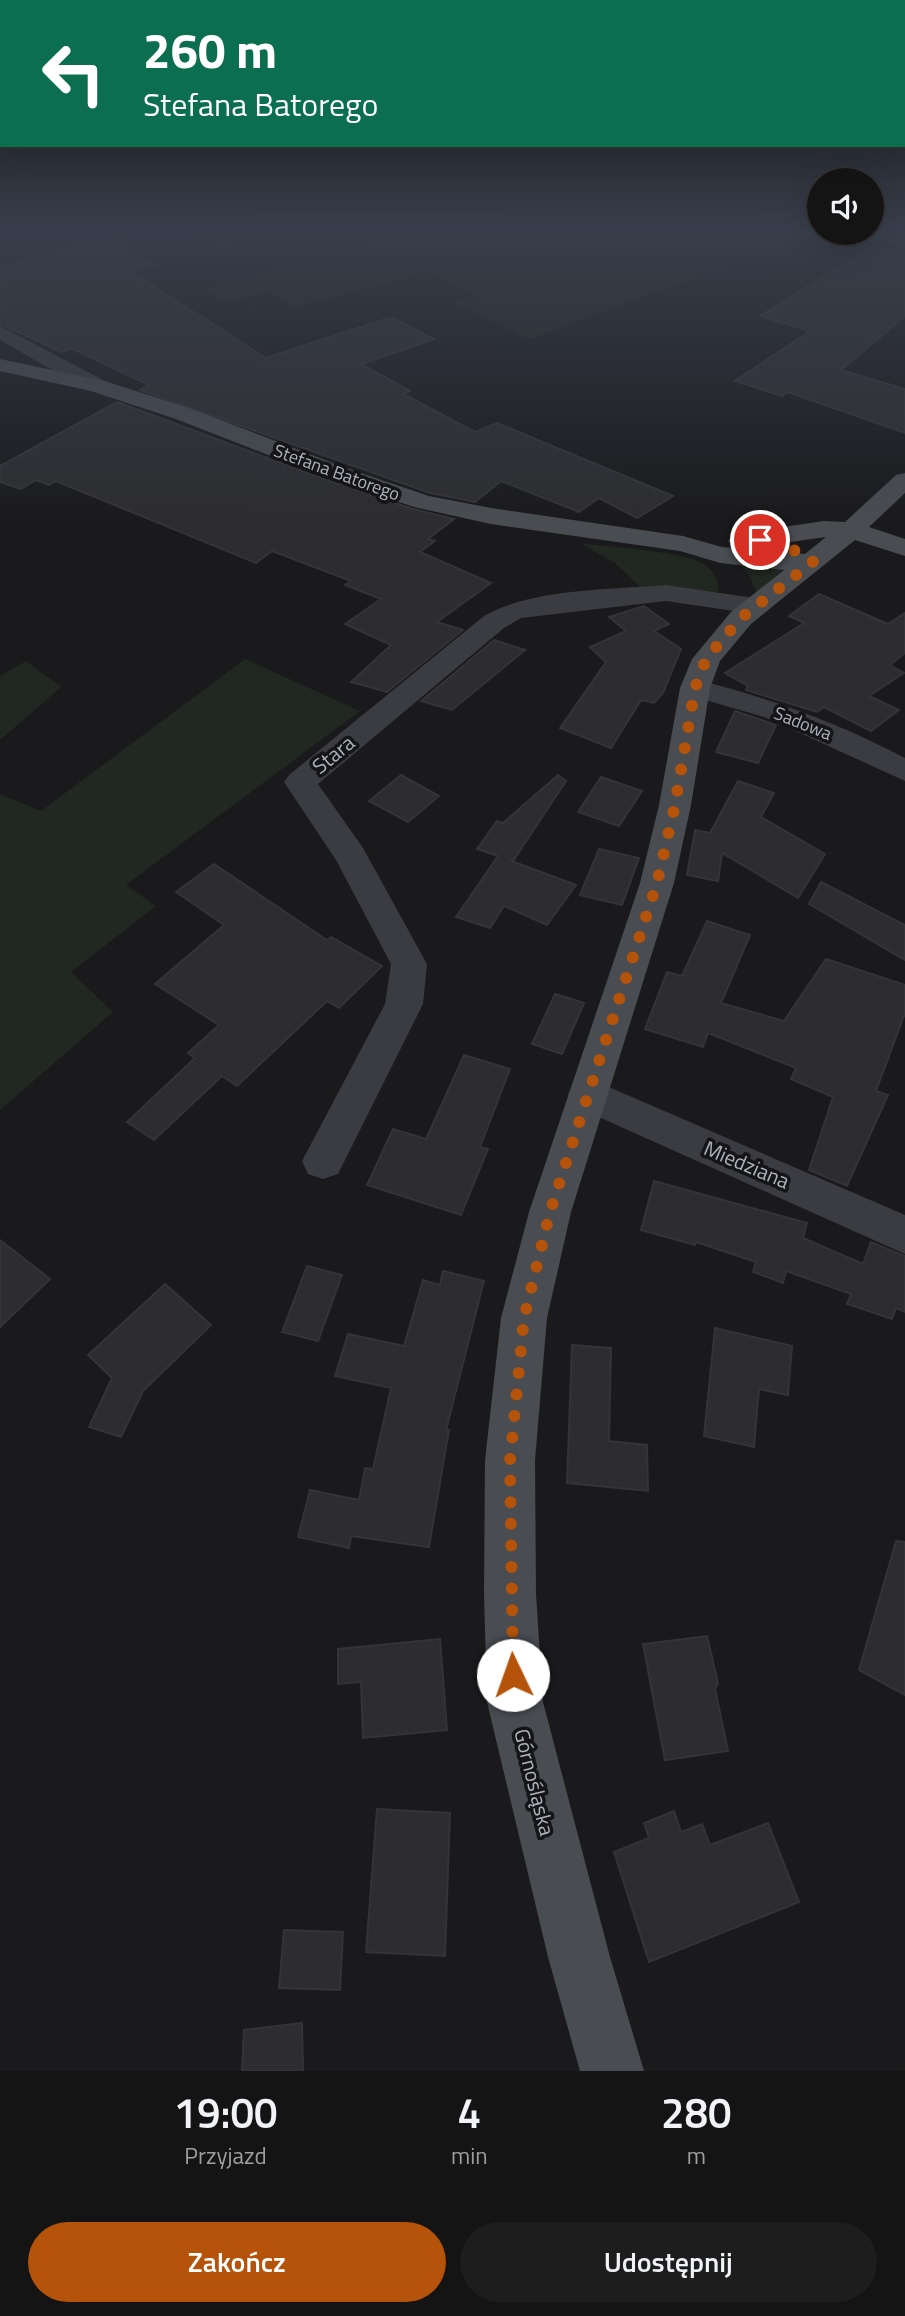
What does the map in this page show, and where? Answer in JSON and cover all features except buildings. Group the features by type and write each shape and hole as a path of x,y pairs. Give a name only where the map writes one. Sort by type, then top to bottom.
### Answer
{"street":[{"path":"0,332 97,386"},
{"name":"Stefana Batorego","path":"0,365 97,386 184,414 334,472 423,502 491,516 683,544 720,555 783,562 813,562"},
{"name":"Górnośląska","path":"612,2071 579,1957 515,1702 510,1594 510,1461 524,1318 550,1212 657,883 675,805 695,688 706,659 754,606 852,530 905,480"},
{"name":"Stefana Batorego","path":"683,544 774,538 824,529 852,530 905,548"},
{"path":"774,538 813,562"},
{"path":"720,555 737,574 740,592 754,606"},
{"name":"Stara","path":"323,1161 404,1003 409,964 351,856 300,782 494,622 513,611 610,597 666,593 754,606"},
{"name":"Sadowa","path":"695,688 778,711 849,741 905,771"},
{"name":"Miedziana","path":"588,1094 905,1235"}],"shaded area":[{"path":"508,329 558,329 530,339"},
{"path":"580,543 690,558 708,567 718,583 718,592 642,589 615,563"},
{"path":"739,563 783,569 757,593 750,577"},
{"path":"245,659 360,711 126,885 156,906 71,972 113,1012 0,1110 0,794 41,811"},
{"path":"26,661 61,687 0,740 0,676"}],"route":[{"path":"513,1675 510,1461 524,1318 550,1212 657,883 675,805 695,688 706,659 741,618 813,562 774,538 760,540"}]}
